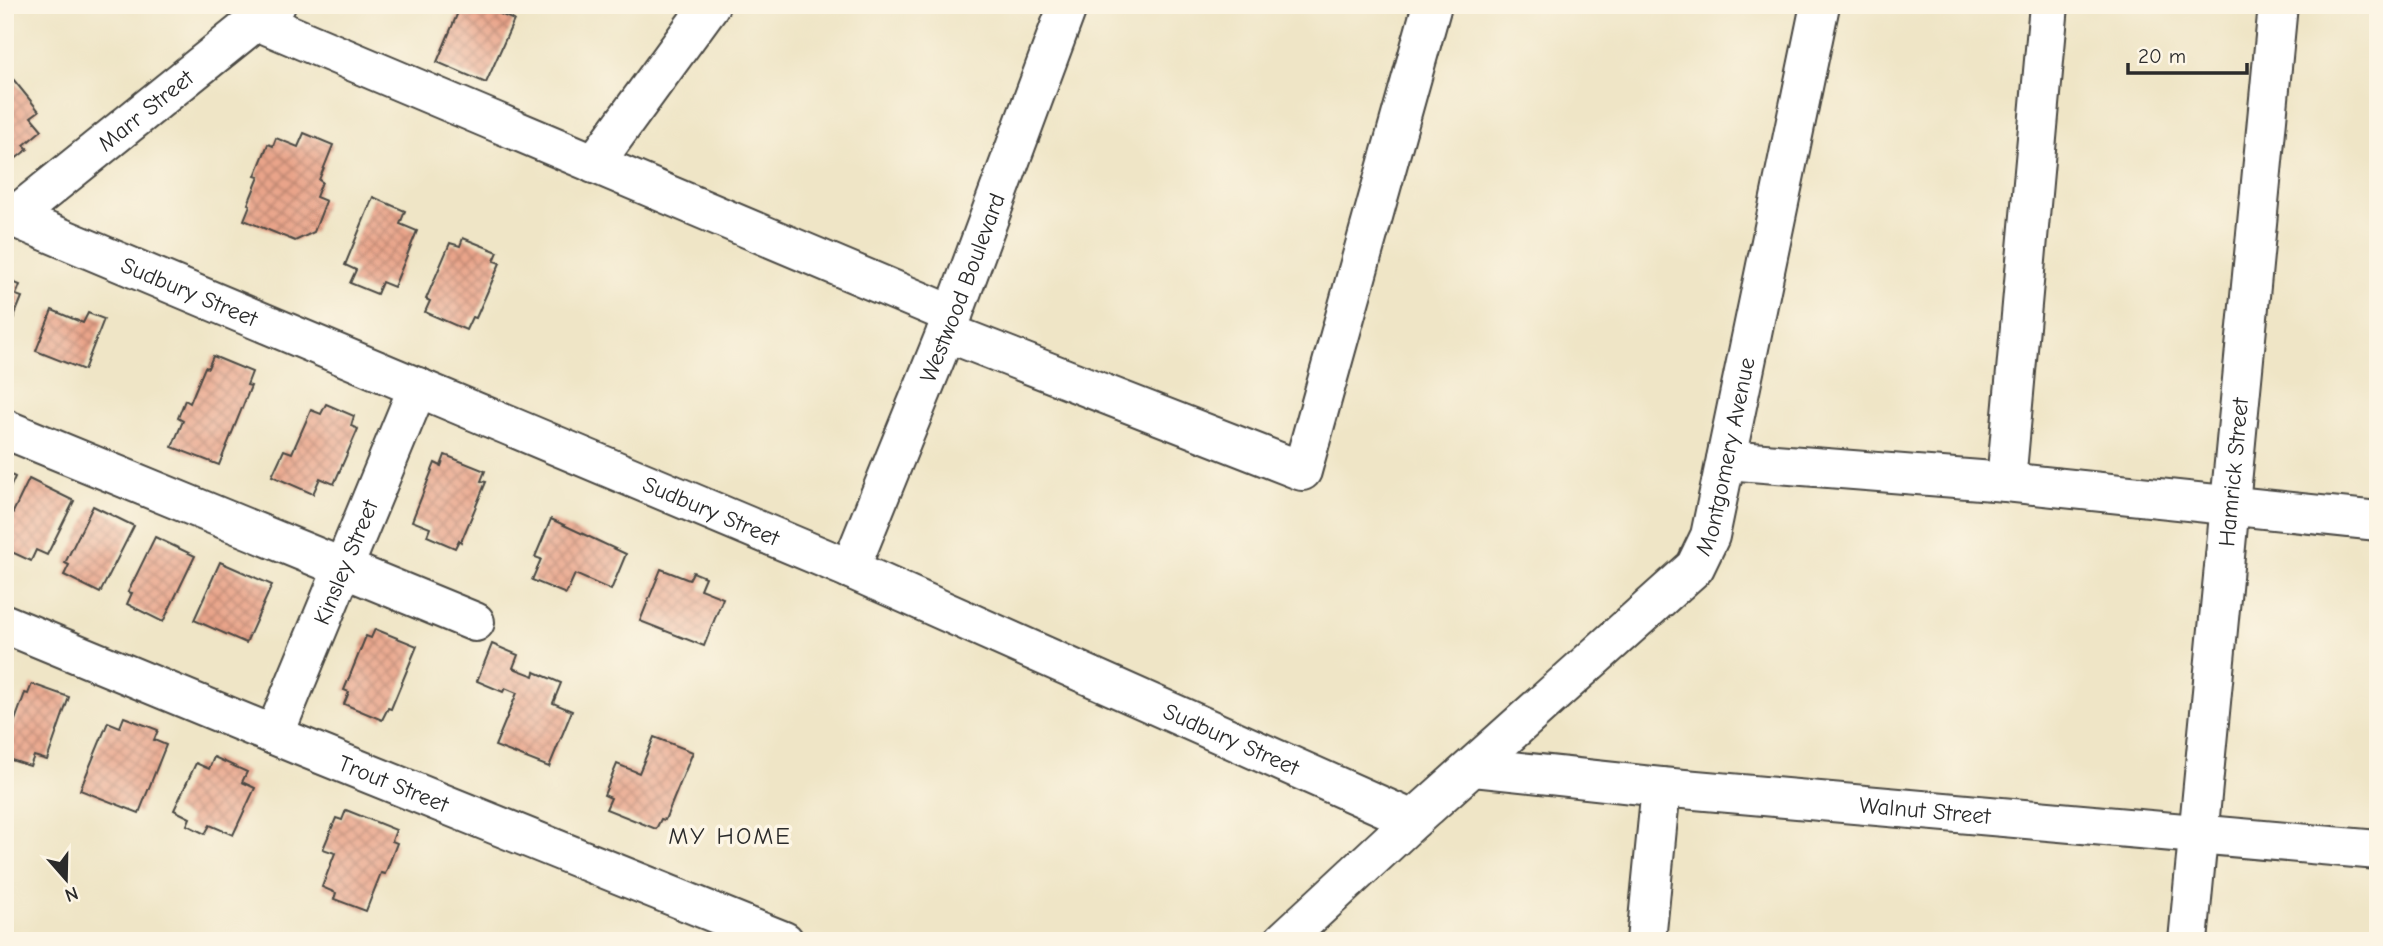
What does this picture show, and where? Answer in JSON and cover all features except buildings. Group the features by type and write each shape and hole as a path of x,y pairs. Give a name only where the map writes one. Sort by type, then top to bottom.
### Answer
{"street":[{"path":"594,164 710,5"},
{"name":"Westwood Boulevard","path":"850,569 949,323 1068,5"},
{"path":"267,13 594,164 949,323 1301,471 1432,5"},
{"name":"Montgomery Avenue","path":"1283,941 1413,820 1695,567 1710,536 1820,5"},
{"path":"2006,482 2049,5"},
{"name":"Hamrick Street","path":"2188,941 2278,5"},
{"name":"Marr Street","path":"9,216 267,13"},
{"name":"Sudbury Street","path":"9,216 850,569 1413,820"},
{"name":"Kinsley Street","path":"274,736 418,387"},
{"path":"5,429 475,622"},
{"path":"1726,460 2006,482 2378,521"},
{"name":"Trout Street","path":"5,624 274,736 784,941"},
{"name":"Walnut Street","path":"1474,767 1661,787 2378,850"},
{"path":"1646,941 1661,787"}],"district":[{"name":"MY HOME","path":"730,836"}]}
